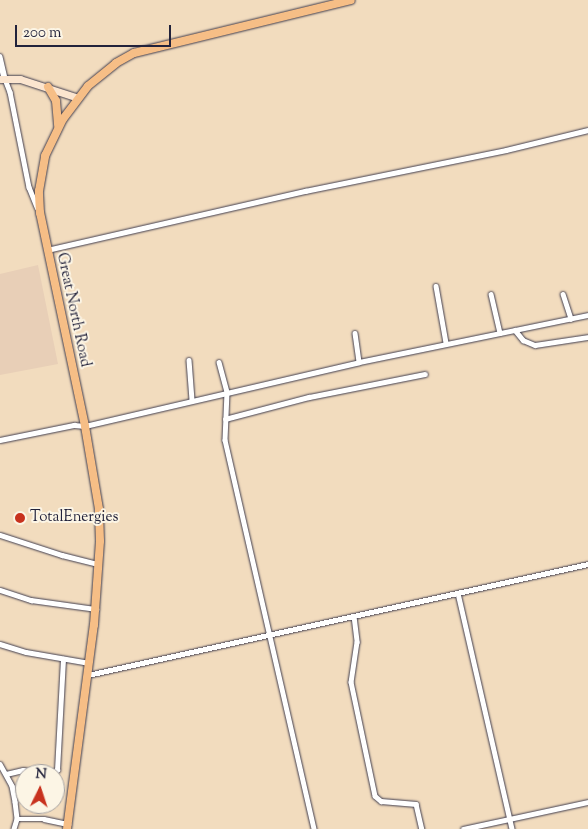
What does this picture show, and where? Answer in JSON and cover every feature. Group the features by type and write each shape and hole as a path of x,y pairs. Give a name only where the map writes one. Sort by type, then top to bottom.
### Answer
{"highway":[{"name":"Great North Road","path":"67,827 96,609 99,564 99,509 85,426 46,250 40,213 39,191 45,156 58,126 78,98 100,75 134,53 351,0"},
{"path":"48,87 55,97 58,126"}],"main road":[{"path":"2,79 20,80 48,87 78,98"}],"street":[{"path":"0,57 2,79 10,92 29,187 40,213"},
{"path":"46,250 305,191 506,150 588,130"},
{"path":"436,286 446,343"},
{"path":"491,294 500,333"},
{"path":"563,294 572,318"},
{"path":"0,440 74,425 85,426 359,362 588,316"},
{"path":"515,330 523,340 535,346 588,337"},
{"path":"355,333 359,362"},
{"path":"189,360 192,400"},
{"path":"219,362 226,392 225,440 314,829"},
{"path":"225,419 309,397 425,374"},
{"path":"0,534 62,555 99,564"},
{"path":"88,676 588,564"},
{"path":"0,590 31,600 96,609"},
{"path":"458,593 512,829"},
{"path":"354,616 357,642 350,682 376,796 381,801 416,804 422,829"},
{"path":"0,644 26,652 89,663"},
{"path":"6,774 23,770 51,773 56,770 63,659"},
{"path":"0,764 12,786 17,819 14,829"},
{"path":"463,829 588,802"},
{"path":"17,819 44,819 67,827"}],"shaded area":[{"path":"38,265 58,364 0,375 0,274"}],"place":[{"name":"TotalEnergies","path":"20,518"}]}
